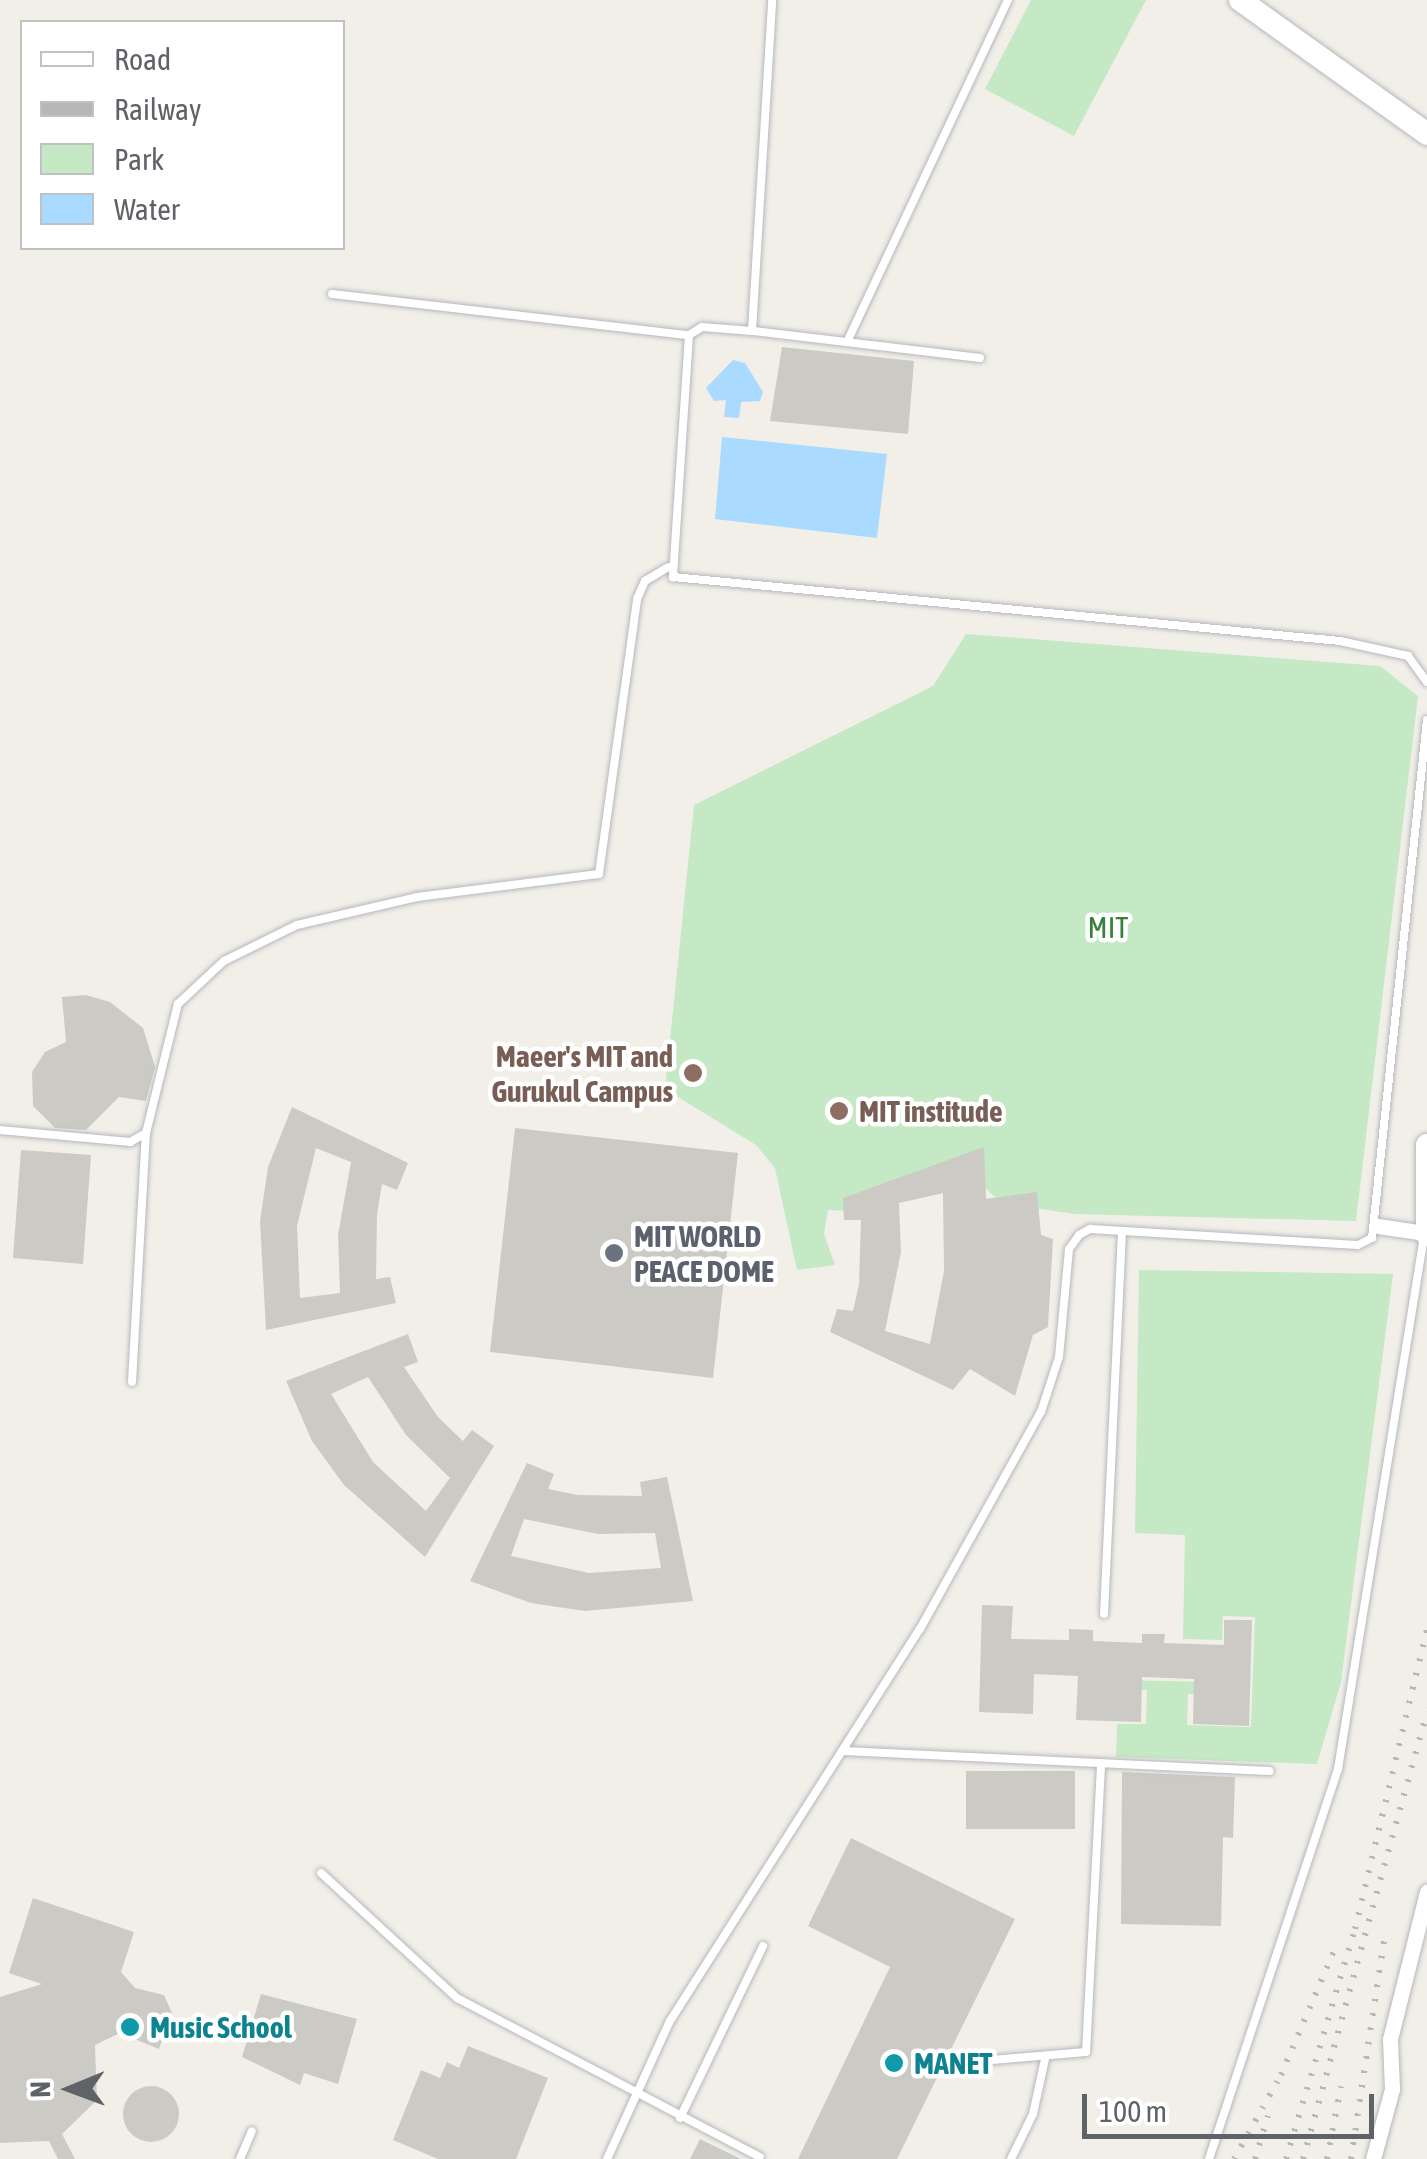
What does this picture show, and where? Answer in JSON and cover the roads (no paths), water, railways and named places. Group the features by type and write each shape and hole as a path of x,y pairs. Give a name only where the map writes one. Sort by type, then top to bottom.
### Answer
{"street":[{"path":"1240,0 1427,134"},
{"path":"1378,1226 1426,1234 1427,1144"},
{"path":"1373,2159 1392,2090 1390,2039 1427,1892"}],"lane":[{"path":"752,331 772,0"},
{"path":"847,342 1008,0"},
{"path":"332,294 689,334 702,327 752,331 980,358"},
{"path":"668,567 689,334"},
{"path":"668,567 690,583 1340,640 1408,656 1427,682"},
{"path":"132,1382 146,1133 178,1004 224,961 297,925 366,909 599,874 637,598 645,581 668,567"},
{"path":"607,2159 670,2021 842,1751 1042,1412 1058,1358 1069,1250 1090,1229 1358,1245 1378,1226 1427,720"},
{"path":"0,1130 130,1142 146,1133"},
{"path":"1104,1614 1122,1231"},
{"path":"1208,2159 1338,1769 1426,1234"},
{"path":"842,1751 1270,1771"},
{"path":"980,2061 1086,2052 1091,2039 1102,1763"},
{"path":"321,1873 457,1998 636,2096 760,2157"},
{"path":"680,2118 762,1946"},
{"path":"1011,2159 1033,2114 1045,2058"},
{"path":"240,2159 252,2131"}],"water":[{"path":"733,360 745,363 763,392 760,401 741,402 739,418 724,417 726,400 714,401 706,388"},
{"path":"722,437 887,454 877,538 715,519"}],"railway":[{"path":"1286,2159 1355,1929 1427,1630"},
{"path":"1303,2159 1427,1712"},
{"path":"1351,2159 1385,1935"},
{"path":"1234,2159 1281,2075 1337,1944"},
{"path":"1327,2159 1341,2086"},
{"path":"1255,2159 1268,2116"}],"place":[{"name":"Maeer's MIT and Gurukul Campus","path":"693,1073"},
{"name":"MIT institude","path":"839,1111"},
{"name":"MIT WORLD PEACE DOME","path":"614,1253"},
{"name":"Music School","path":"130,2027"},
{"name":"MANET","path":"894,2063"}],"park label":[{"name":"MIT","path":"1108,927"}]}
